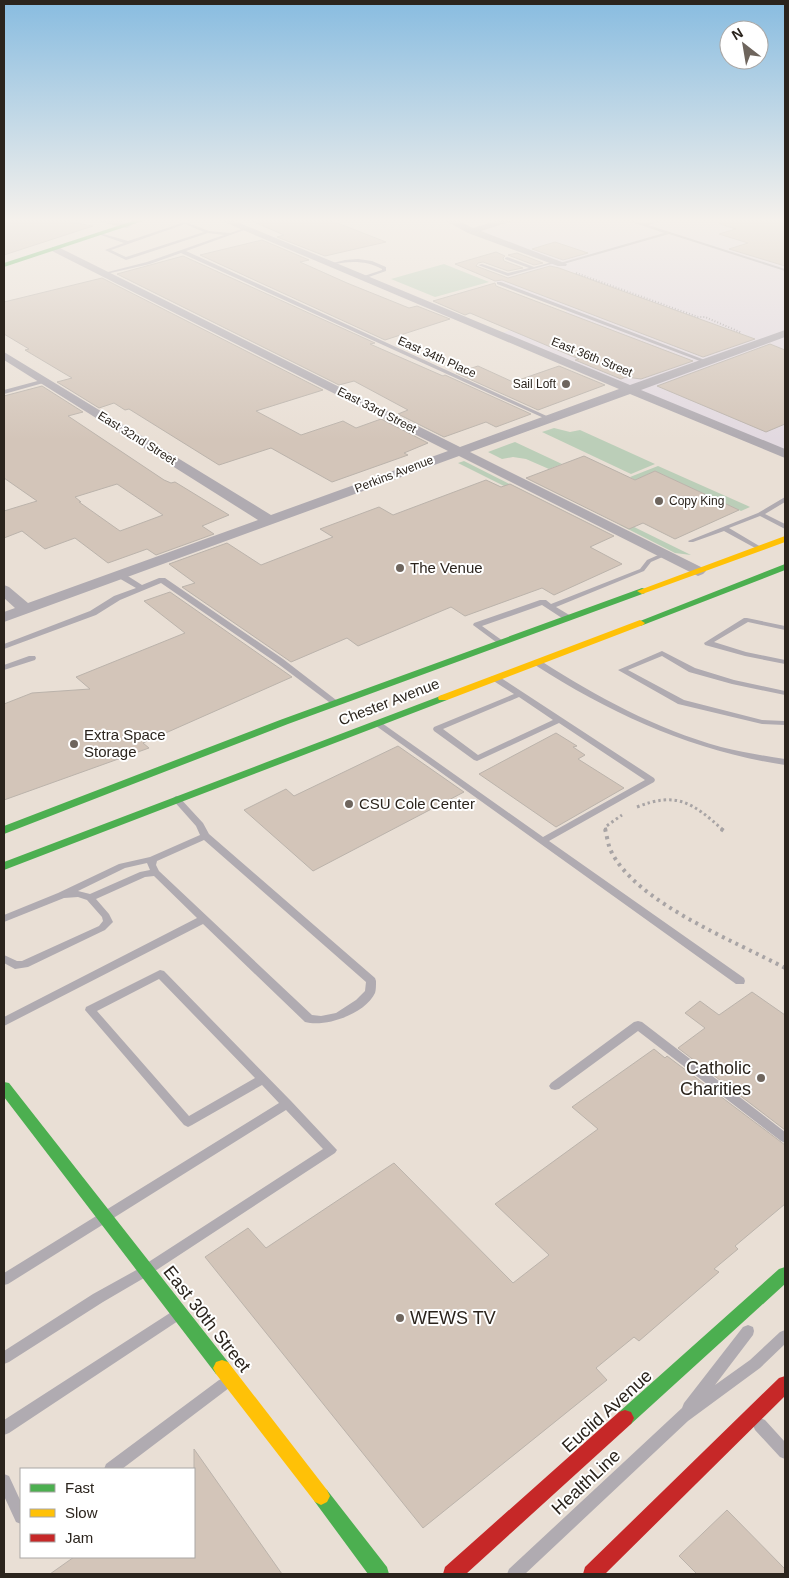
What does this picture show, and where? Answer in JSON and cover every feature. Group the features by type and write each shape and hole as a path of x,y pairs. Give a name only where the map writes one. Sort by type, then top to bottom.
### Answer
{"main road":[{"name":"Chester Avenue","path":"4,830 336,703 785,539"},
{"name":"Chester Avenue","path":"4,866 785,567"},
{"name":"East 30th Street","path":"4,1087 232,1379 380,1574"},
{"name":"Euclid Avenue","path":"452,1574 785,1274"},
{"path":"592,1574 785,1384"}],"street":[{"name":"East 33rd Street","path":"145,293 698,570"},
{"name":"East 36th Street","path":"399,293 783,451"},
{"name":"Perkins Avenue","path":"4,617 785,333"},
{"name":"East 32nd Street","path":"4,355 270,521"},
{"path":"4,590 26,609"}],"lane":[{"name":"East 34th Place","path":"272,293 548,418"},
{"path":"524,293 707,362"},
{"path":"4,392 45,381"},
{"path":"691,541 760,514 785,499"},
{"path":"760,514 785,527"},
{"path":"724,528 759,548"},
{"path":"550,607 642,570 649,561 665,554"},
{"path":"120,575 141,588"},
{"path":"4,647 93,613 117,598 162,580 280,661 336,703"},
{"path":"500,643 478,625 543,602 568,618"},
{"path":"785,628 747,620 708,643 745,654 785,662"},
{"path":"785,693 732,682 692,670 662,653 622,670 681,702 762,722 785,723"},
{"path":"4,668 32,658"},
{"path":"537,662 576,688 636,719 683,739 724,751 785,762"},
{"path":"494,678 651,780 543,841"},
{"path":"520,694 437,729 477,758 559,720"},
{"path":"376,723 740,980"},
{"path":"154,859 151,865 156,873 309,1018 321,1020 339,1016 360,1003 370,992 371,981 205,836 200,825 176,799"},
{"path":"4,919 122,866 154,859 205,836"},
{"path":"90,898 143,874 156,873"},
{"path":"4,958 15,965 24,964 102,928 108,922 106,916 90,898 79,894 61,895"},
{"path":"4,1022 204,919"},
{"path":"4,1358 98,1298 147,1270 332,1150 261,1080 160,974 90,1010 188,1122 261,1080"},
{"path":"555,1086 638,1025 785,1138"},
{"path":"4,1280 287,1104"},
{"name":"HealthLine","path":"683,1416 750,1328 770,1288"},
{"path":"4,1428 179,1312"},
{"name":"HealthLine","path":"514,1574 683,1416 755,1364 785,1336"},
{"path":"112,1468 232,1379"},
{"path":"752,1417 785,1452"},
{"path":"4,1481 20,1515"}],"path":[{"path":"630,293 698,317 713,320 720,323 720,325 749,335"},
{"path":"724,831 694,805 677,799 658,798 631,811 605,827 605,838 619,864 650,894 684,917 785,968"}],"shaded area":[{"path":"524,293 785,293 785,454 499,334 570,310"}],"green space":[{"path":"424,293 451,293 435,297"},
{"path":"554,428 570,432 580,430 655,464 631,474 542,432"},
{"path":"515,442 562,464 549,469 526,459 513,457 502,459 488,452"},
{"path":"464,461 539,499 538,503 458,463"},
{"path":"658,466 750,507 741,511 655,471 635,480 630,477"},
{"path":"626,523 691,555 675,553 620,525"}],"building":[{"path":"42,293 131,293 323,390 256,411 301,435 343,421 356,428 381,419 428,443 404,453 408,455 332,482 271,448 219,465 129,409 125,410 114,403 99,408 57,382 72,378 25,350 29,349 4,334 4,302"},
{"path":"154,293 264,293 375,343 370,344 531,414 496,427 486,422 444,437 398,414 408,410 354,381 339,385"},
{"path":"282,293 371,293 409,308 417,306 450,319 385,340"},
{"path":"462,293 513,293 693,361 641,379 626,377 621,379 575,360 579,359 470,313 465,315 433,301"},
{"path":"535,293 627,293 755,339 703,357"},
{"path":"770,344 785,350 785,424 766,432 657,386"},
{"path":"478,366 513,382 559,366 605,385 538,410 456,373"},
{"path":"42,386 83,412 68,416 164,480 171,483 175,482 229,515 202,526 214,534 156,555 147,549 108,563 75,538 45,549 22,531 4,538 4,511 37,501 4,478 4,396","holes":["117,484 163,515 120,531 79,502 81,502 75,497"]},
{"name":"Copy King","path":"584,456 635,480 655,471 739,510 675,539 643,523 629,529 526,478"},
{"name":"The Venue","path":"486,480 501,487 510,484 614,536 590,547 622,564 554,595 542,588 465,616 451,607 358,646 347,638 291,662 182,587 195,583 169,564 227,543 261,565 333,537 320,529 379,507 393,515"},
{"path":"170,592 292,677 143,743 149,748 4,800 4,704 32,693 90,689 76,677 185,633 144,601"},
{"path":"556,733 577,746 573,747 585,755 578,759 624,788 556,827 479,774"},
{"name":"CSU Cole Center","path":"398,746 464,792 313,871 244,810 286,789 294,796"},
{"name":"Catholic Charities","path":"752,992 785,1015 785,1130 678,1048 705,1028 685,1013 700,1001 719,1015"},
{"path":"654,1049 665,1058 667,1056 785,1145 785,1204 735,1246 738,1249 714,1269 719,1272 639,1341 634,1337 596,1368 607,1380 423,1528 205,1257 248,1228 266,1248 394,1163 513,1283 549,1255 495,1204 598,1129 572,1107"},
{"path":"194,1449 282,1574 50,1574 73,1558 195,1558"},
{"path":"727,1510 785,1569 785,1574 697,1574 679,1556"}],"traffic: fast":[{"path":"640,623 785,567"},
{"path":"4,830 284,722 642,591"},
{"path":"4,866 443,698"},
{"path":"4,1087 222,1368"},
{"path":"625,1418 785,1274"},
{"path":"321,1496 380,1574"}],"traffic: slow":[{"path":"642,591 785,539"},
{"path":"443,698 640,623"},
{"path":"222,1368 321,1496"}],"traffic: jam":[{"path":"592,1574 785,1384"},
{"path":"452,1574 625,1418"}],"place":[{"name":"Sail Loft","path":"566,384"},
{"name":"Copy King","path":"659,501"},
{"name":"The Venue","path":"400,568"},
{"name":"Extra Space Storage","path":"74,744"},
{"name":"CSU Cole Center","path":"349,804"},
{"name":"Catholic Charities","path":"761,1078"},
{"name":"WEWS TV","path":"400,1318"}]}
